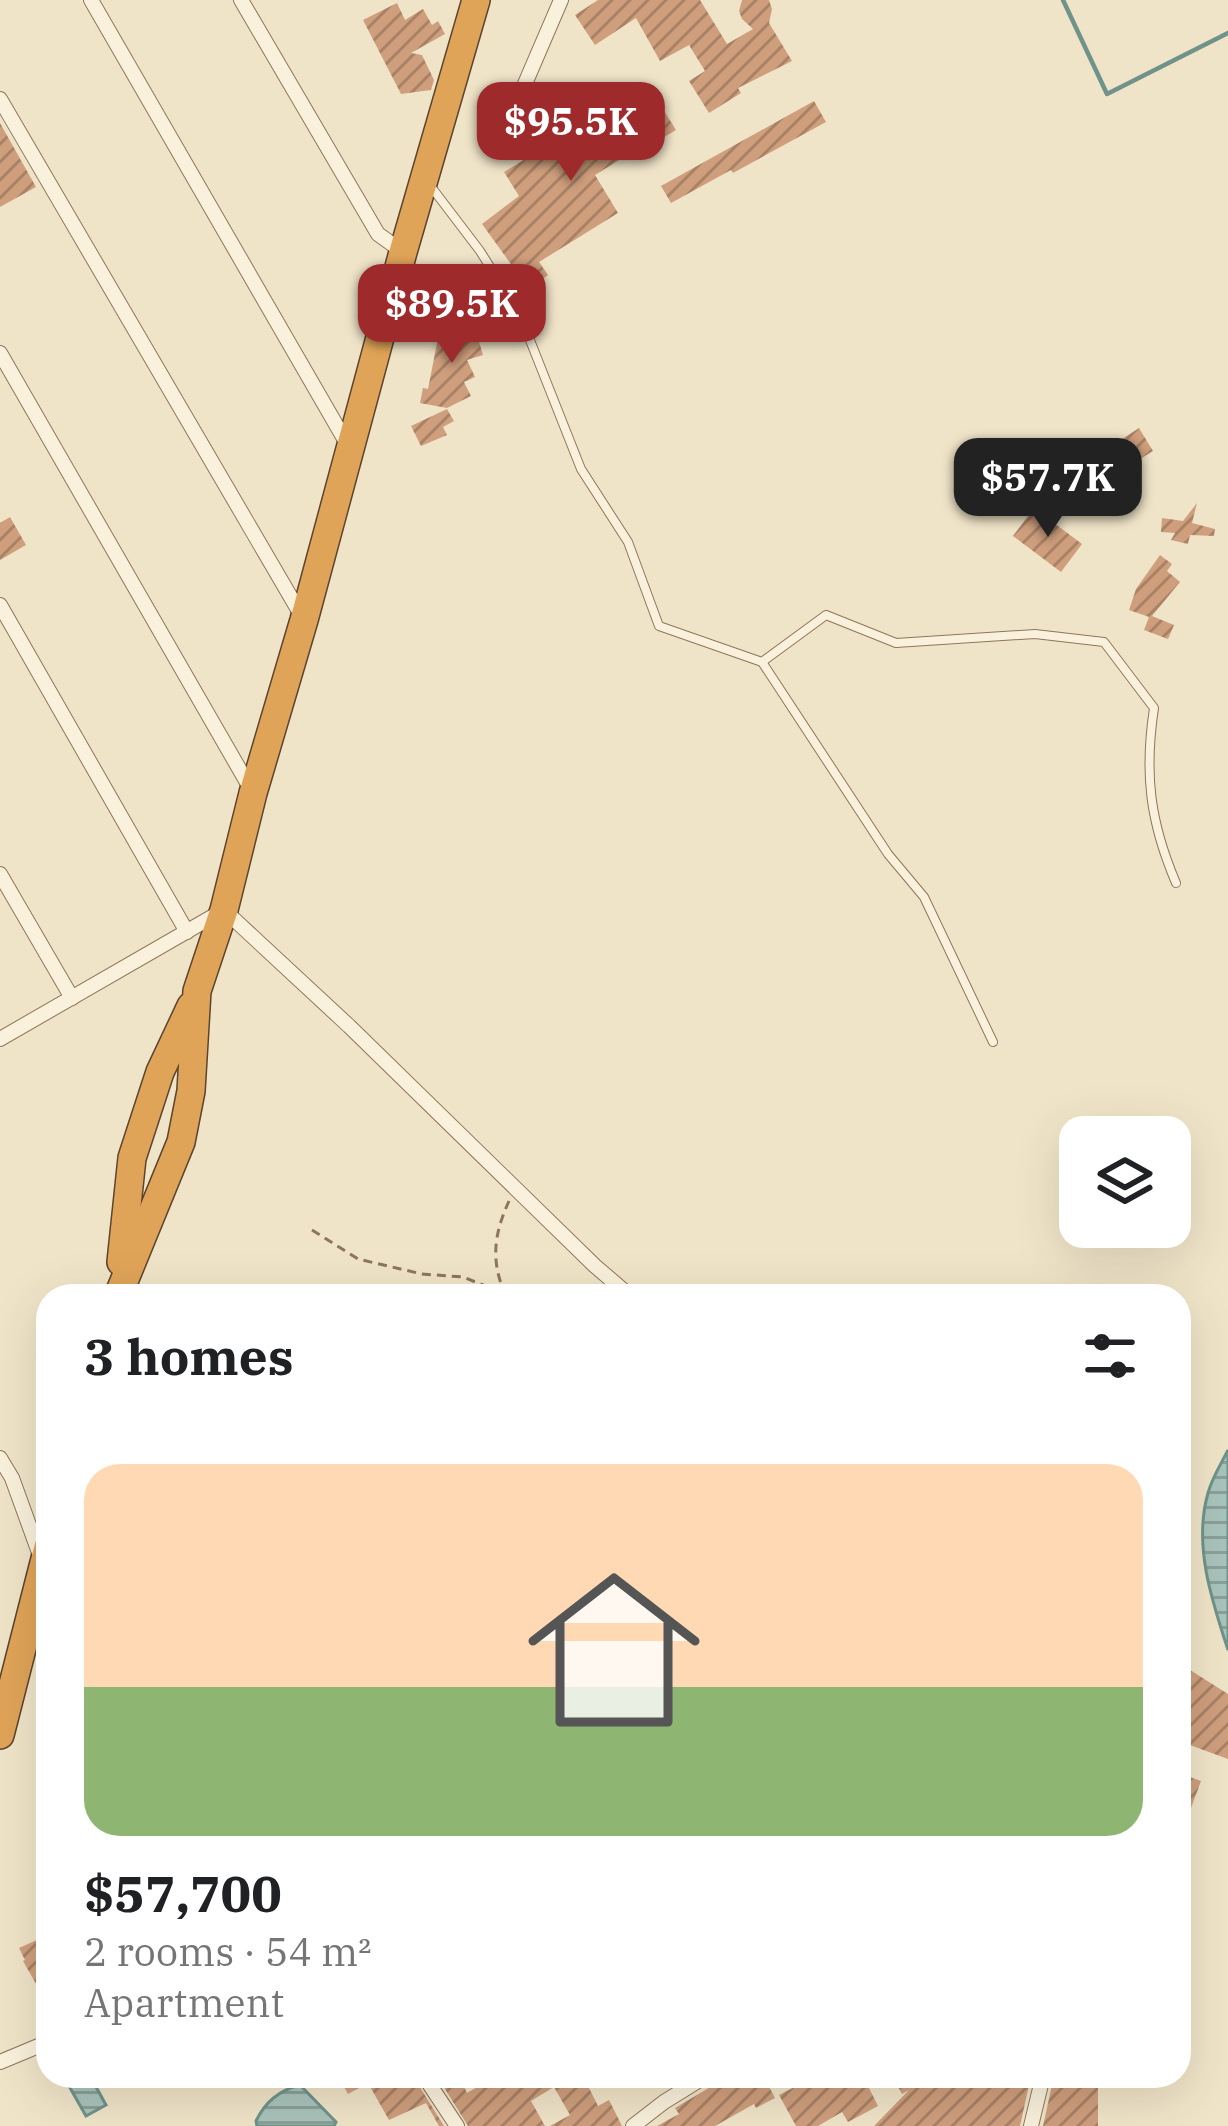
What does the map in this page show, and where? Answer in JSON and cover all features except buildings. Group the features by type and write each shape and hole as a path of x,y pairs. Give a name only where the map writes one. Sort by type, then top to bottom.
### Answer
{"highway":[{"path":"119,1284 132,1158 160,1072 197,991 224,910 476,0"},
{"path":"122,1284 181,1142 191,1091 197,991"},
{"path":"0,1735 36,1600"}],"street":[{"path":"91,0 350,447"},
{"path":"241,0 378,234 403,252"},
{"path":"506,128 561,0"},
{"path":"0,99 304,620"},
{"path":"0,353 253,793"},
{"path":"0,605 187,932"},
{"path":"0,874 72,998"},
{"path":"0,1039 224,910 615,1284"},
{"path":"0,1458 36,1537"},
{"path":"0,2062 36,2047"},
{"path":"432,2088 457,2126"},
{"path":"633,2126 687,2088"},
{"path":"1031,2126 1040,2088"}],"lane":[{"path":"425,178 520,315 581,469 628,542 659,626 762,662 888,854 924,897 993,1042"},
{"path":"762,662 826,615 896,643 1035,634 1105,642 1154,708 1148,749 1150,798 1158,841 1176,883"}],"path":[{"path":"502,1284 495,1262 497,1227 515,1188"},
{"path":"312,1230 358,1258 480,1284"}],"water":[{"path":"1228,1450 1228,1650 1206,1573 1203,1533 1208,1493"},
{"path":"70,2088 97,2088 106,2105 86,2116"},
{"path":"303,2088 336,2122 334,2126 257,2126 256,2121 280,2094"}],"waterway":[{"path":"1063,0 1107,94 1228,33"}]}
